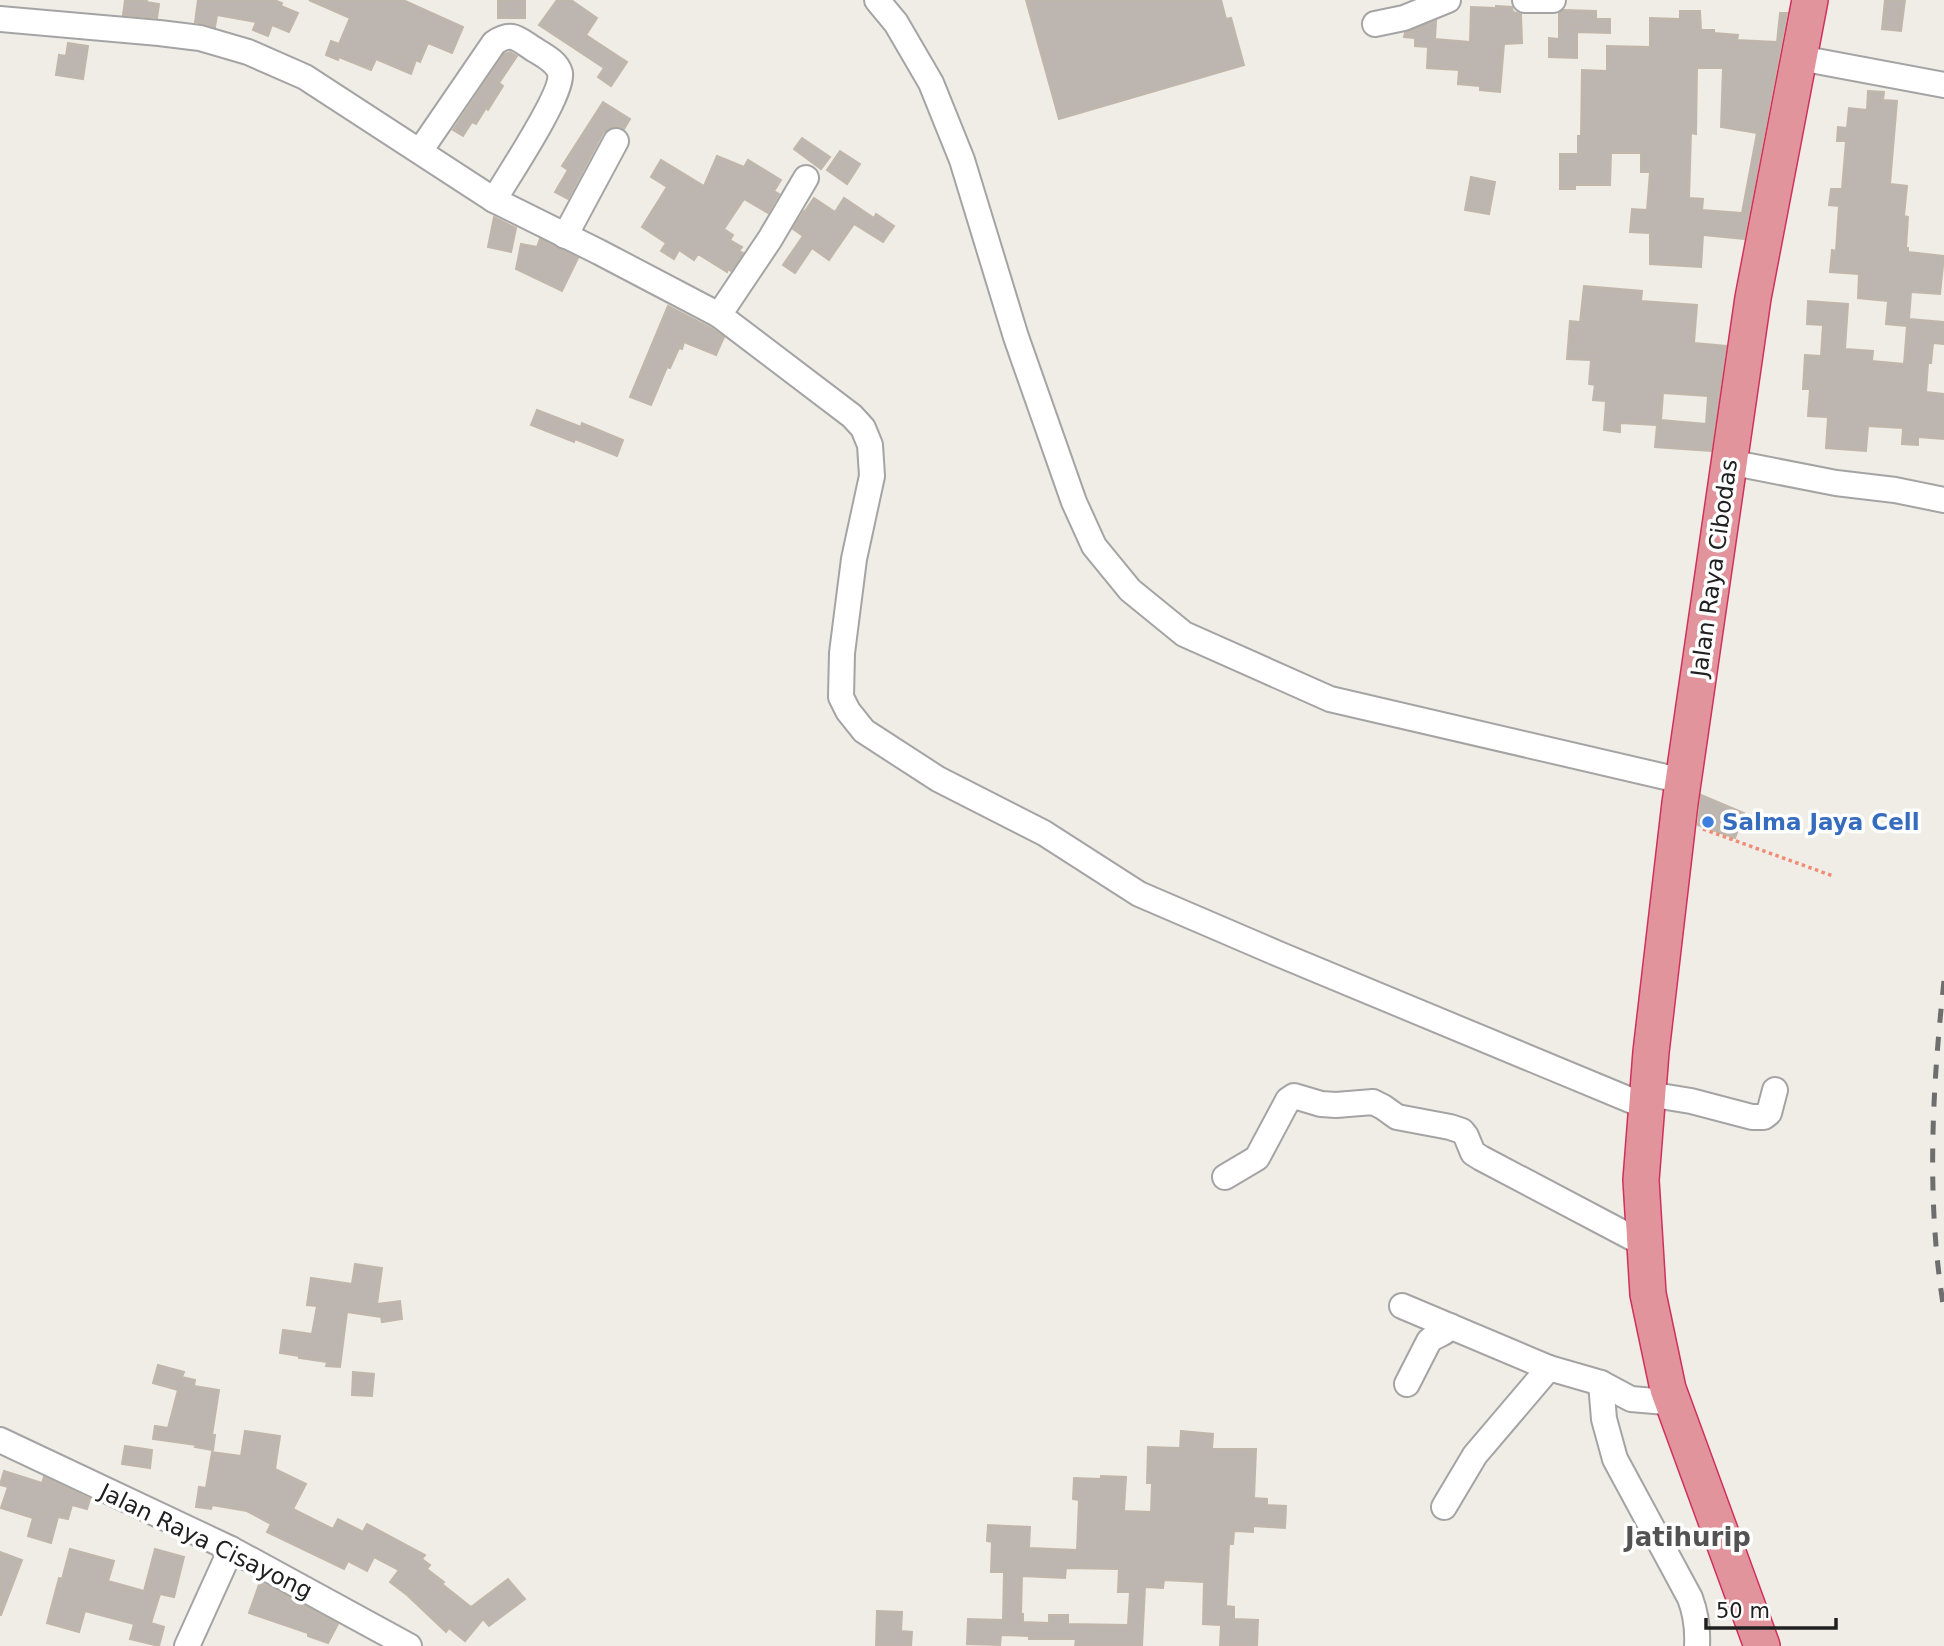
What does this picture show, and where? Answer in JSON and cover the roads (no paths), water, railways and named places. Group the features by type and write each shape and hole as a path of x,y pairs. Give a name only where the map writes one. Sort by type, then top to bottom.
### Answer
{"highway":[{"name":"Jalan Raya Cibodas","path":"1762,1646 1668,1389 1648,1294 1641,1180 1651,1052 1683,781 1753,298 1810,0"}],"street":[{"path":"877,0 896,23 931,83 962,160 1016,337 1074,502 1094,546 1130,590 1184,634 1330,699 1683,781"},
{"path":"1375,24 1404,18 1448,0"},
{"path":"1525,0 1553,0"},
{"path":"0,19 200,38 248,52 305,77 494,200 719,315 852,416 863,428 870,445 872,476 854,559 842,653 841,696 848,711 864,731 938,779 1044,833 1139,894 1646,1114 1691,1101 1752,1117 1764,1117 1769,1112 1775,1090"},
{"path":"420,151 494,43 502,37 517,38 556,65 560,75 559,87 494,200"},
{"path":"1800,58 1944,85"},
{"path":"565,236 616,142"},
{"path":"719,315 770,239 806,178"},
{"path":"1730,462 1836,483 1895,490 1944,500"},
{"path":"1225,1177 1257,1158 1288,1100 1294,1096 1321,1104 1373,1102 1396,1117 1429,1122 1462,1132 1473,1153 1481,1158 1644,1244"},
{"path":"1402,1306 1549,1368 1601,1383 1631,1399 1666,1402 1676,1412"},
{"path":"1407,1384 1429,1341 1432,1337 1443,1334 1450,1326"},
{"path":"1444,1507 1475,1455 1549,1368"},
{"path":"1601,1383 1604,1419 1615,1459 1690,1598 1698,1631 1697,1646"},
{"name":"Jalan Raya Cisayong","path":"0,1440 231,1549 409,1646"},
{"path":"187,1646 231,1549"}],"railway":[{"path":"1944,981 1936,1063 1933,1146 1935,1228 1944,1310"}],"place":[{"name":"Salma Jaya Cell","path":"1708,822"}],"district":[{"name":"Jatihurip","path":"1688,1537"}]}
